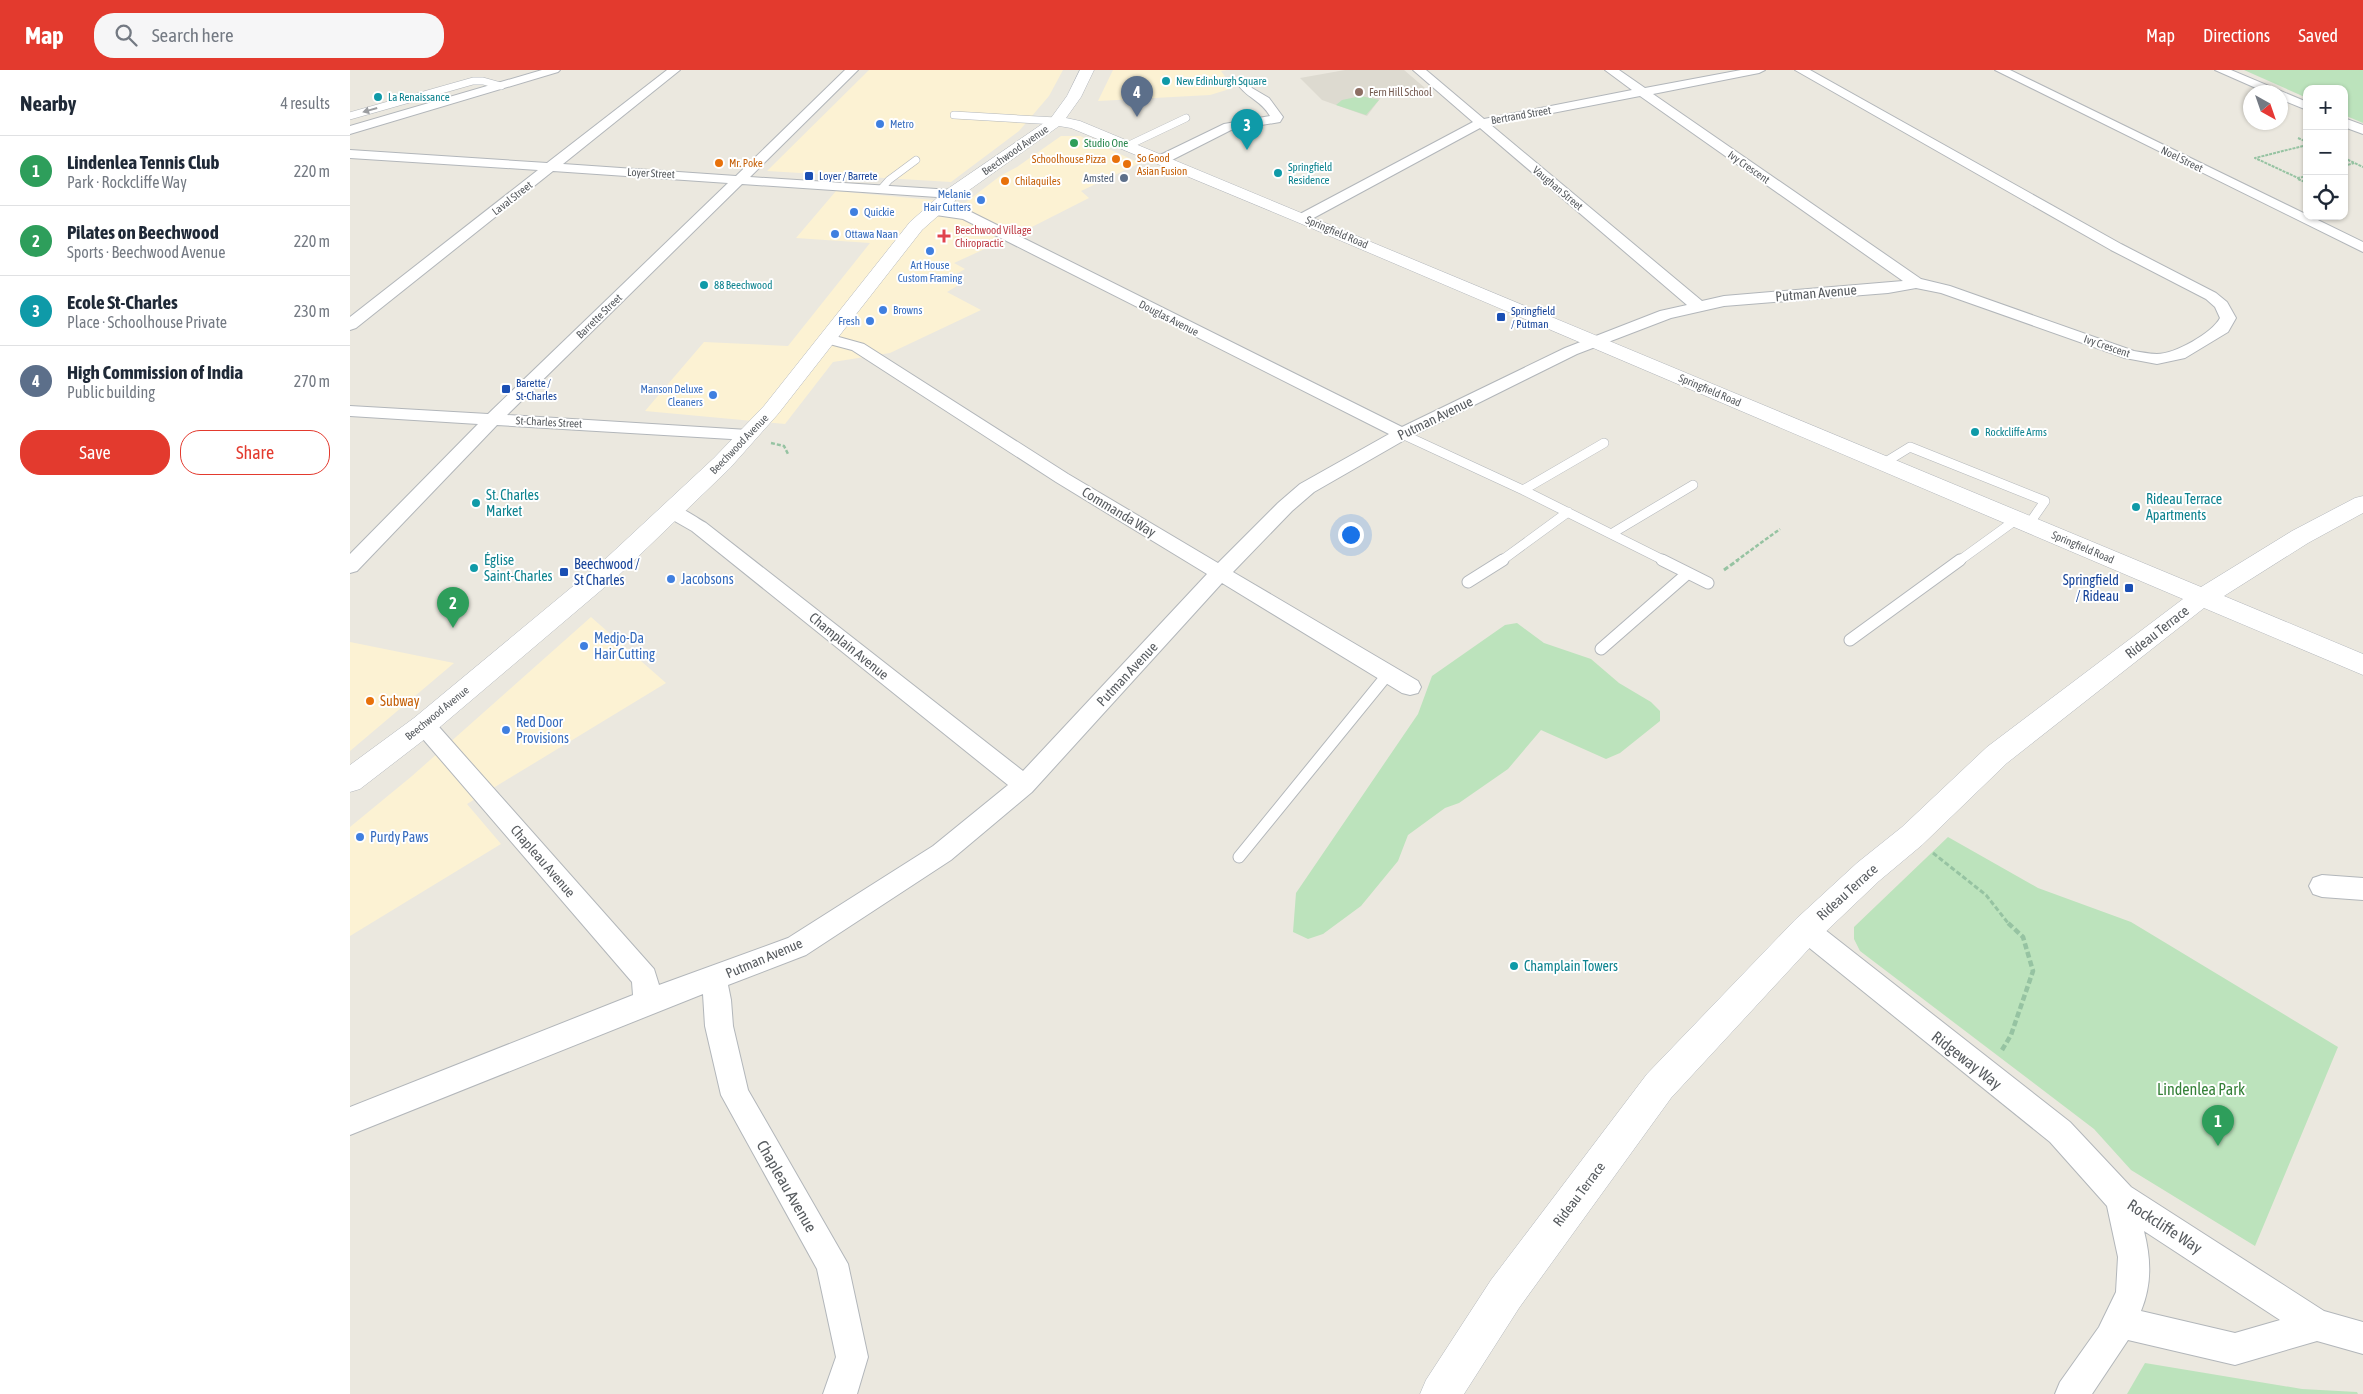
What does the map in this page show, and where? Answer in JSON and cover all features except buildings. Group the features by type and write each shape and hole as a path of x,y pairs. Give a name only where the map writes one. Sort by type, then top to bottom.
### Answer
{"street":[{"path":"350,130 554,70"},
{"name":"Laval Street","path":"350,325 674,70"},
{"name":"Barrette Street","path":"350,566 493,419 852,70"},
{"name":"Beechwood Avenue","path":"350,781 424,725 610,568 727,458 757,438 770,410 916,226 952,194 1056,121 1074,97 1087,70"},
{"name":"Vaughan Street","path":"1419,70 1698,306"},
{"name":"Ivy Crescent","path":"1611,70 1916,283 1945,289 2132,355 2157,359 2179,355 2222,329 2228,318 2222,305 2211,296 2116,247 1801,70"},
{"name":"Bertrand Street","path":"1303,218 1480,123 1758,70"},
{"name":"Noel Street","path":"2000,70 2363,248"},
{"path":"2221,70 2257,85"},
{"path":"1161,160 1228,127 1276,119 1277,117 1271,106 1258,93 1247,90 1243,83"},
{"path":"2288,98 2303,104"},
{"name":"Springfield Road","path":"1056,121 1075,124 1303,218 2363,665"},
{"path":"2348,124 2363,130"},
{"name":"Loyer Street","path":"350,154 551,168 742,178 952,194"},
{"path":"350,166 367,155"},
{"name":"Douglas Avenue","path":"934,211 966,215 1402,434"},
{"name":"Putman Avenue","path":"350,1121 647,1002 713,979 797,946 942,853 1024,785 1219,574 1285,507 1307,488 1402,434 1571,351 1666,314 1724,301 1888,288 1916,283"},
{"name":"Commanda Way","path":"828,339 858,347 1062,478 1410,687"},
{"name":"St-Charles Street","path":"350,411 757,438"},
{"name":"Rideau Terrace","path":"1440,1394 1505,1294 1659,1086 1806,930 1868,872 1912,836 1997,755 2202,597 2220,588 2300,537 2363,503"},
{"name":"Champlain Avenue","path":"671,511 699,527 1024,785"},
{"name":"Chapleau Avenue","path":"424,725 645,978 647,1002"},
{"path":"2322,886 2363,889"},
{"name":"Ridgeway Way","path":"1806,930 1987,1076 2060,1132 2120,1198"},
{"name":"Chapleau Avenue","path":"713,979 718,1000 719,1026 735,1095 832,1264 852,1357 840,1394"},
{"name":"Rockcliffe Way","path":"2072,1394 2121,1322 2134,1278 2133,1256 2120,1198"},
{"name":"Rockcliffe Way","path":"2120,1198 2317,1325 2363,1338"},
{"path":"2121,1322 2235,1349 2317,1325"}],"lane":[{"path":"350,116 473,81 483,81 501,86"},
{"path":"954,115 1056,121"},
{"path":"1126,146 1186,118"},
{"path":"882,188 889,180 916,160"},
{"path":"1402,434 1523,490 1708,583"},
{"path":"1523,490 1604,443"},
{"path":"1850,640 2023,521 2045,501 1910,447 1884,463"},
{"path":"1611,534 1693,486"},
{"path":"1468,582 1516,552 1568,512"},
{"path":"1601,649 1688,573"},
{"path":"1239,857 1388,674"}],"path":[{"path":"2298,138 2303,141"},
{"path":"2303,144 2255,158 2303,181"},
{"path":"2348,160 2363,167"},
{"path":"2348,165 2355,163"},
{"path":"2298,178 2303,177"},
{"path":"757,438 784,446 788,454"},
{"path":"1708,583 1780,529"},
{"path":"1912,836 1986,895 2007,922 2024,938 2033,971 2011,1035 1987,1076"}],"shaded area":[{"path":"869,70 1063,70 1049,96 1019,131 951,182 767,171"},
{"name":"New Edinburgh Square","path":"1113,70 1227,70 1221,71 1233,88 1210,95 1098,101"},
{"name":"Fern Hill School","path":"1345,70 1404,70 1425,88 1382,96 1367,116 1322,100 1300,78"},
{"path":"1061,136 1080,136 1140,163 1081,191 1089,198 1022,232 954,263 965,269 953,276 962,283 947,292 981,310 890,353 833,362 785,424 645,411 704,342 788,346 870,243 796,238 836,191 965,203 1000,176 1017,167"},
{"path":"591,617 666,683 467,804 501,844 350,936 350,827 412,776"},
{"path":"350,642 454,663 350,751"}],"green space":[{"path":"2244,70 2363,70 2363,123 2348,117 2348,85 2303,85 2303,96 2288,90 2288,85 2278,85"},
{"path":"1361,96 1379,100 1366,115 1336,105 1342,100"},
{"path":"1517,623 1544,643 1591,659 1619,683 1651,702 1660,711 1660,721 1620,753 1606,759 1541,730 1508,769 1459,803 1445,808 1408,835 1398,861 1361,906 1323,934 1308,939 1293,932 1296,893 1418,714 1432,676 1505,625"},
{"name":"Lindenlea Park","path":"1948,837 2038,888 2131,922 2338,1047 2255,1246 2131,1170 2094,1129 1860,951 1854,939 1854,927"},
{"path":"2145,1363 2302,1389 2357,1392 2358,1394 2127,1394"}],"place":[{"name":"New Edinburgh Square","path":"1166,81"},
{"name":"Fern Hill School","path":"1359,92"},
{"name":"La Renaissance","path":"378,97"},
{"name":"High Commission of India","path":"1137,117"},
{"name":"Metro","path":"880,124"},
{"name":"Studio One","path":"1074,143"},
{"name":"Ecole St-Charles","path":"1247,150"},
{"name":"Schoolhouse Pizza","path":"1116,159"},
{"name":"Mr. Poke","path":"719,163"},
{"name":"So Good Asian Fusion","path":"1127,164"},
{"name":"Springfield Residence","path":"1278,173"},
{"name":"Loyer / Barrete","path":"809,176"},
{"name":"Amsted","path":"1124,178"},
{"name":"Chilaquiles","path":"1005,181"},
{"name":"Melanie Hair Cutters","path":"981,200"},
{"name":"Quickie","path":"854,212"},
{"name":"Ottawa Naan","path":"835,234"},
{"name":"Beechwood Village Chiropractic","path":"944,236"},
{"name":"Art House Custom Framing","path":"930,251"},
{"name":"88 Beechwood","path":"704,285"},
{"name":"Browns","path":"883,310"},
{"name":"Springfield / Putman","path":"1501,317"},
{"name":"Fresh","path":"870,321"},
{"name":"Barette / St-Charles","path":"506,389"},
{"name":"Manson Deluxe Cleaners","path":"713,395"},
{"name":"Rockcliffe Arms","path":"1975,432"},
{"name":"St. Charles Market","path":"476,503"},
{"name":"Rideau Terrace Apartments","path":"2136,507"},
{"name":"Église Saint-Charles","path":"474,568"},
{"name":"Beechwood / St Charles","path":"564,572"},
{"name":"Jacobsons","path":"671,579"},
{"name":"Springfield / Rideau","path":"2129,588"},
{"name":"Pilates on Beechwood","path":"453,628"},
{"name":"Medjo-Da Hair Cutting","path":"584,646"},
{"name":"Subway","path":"370,701"},
{"name":"Red Door Provisions","path":"506,730"},
{"name":"Purdy Paws","path":"360,837"},
{"name":"Champlain Towers","path":"1514,966"},
{"name":"Lindenlea Tennis Club","path":"2218,1146"}]}
